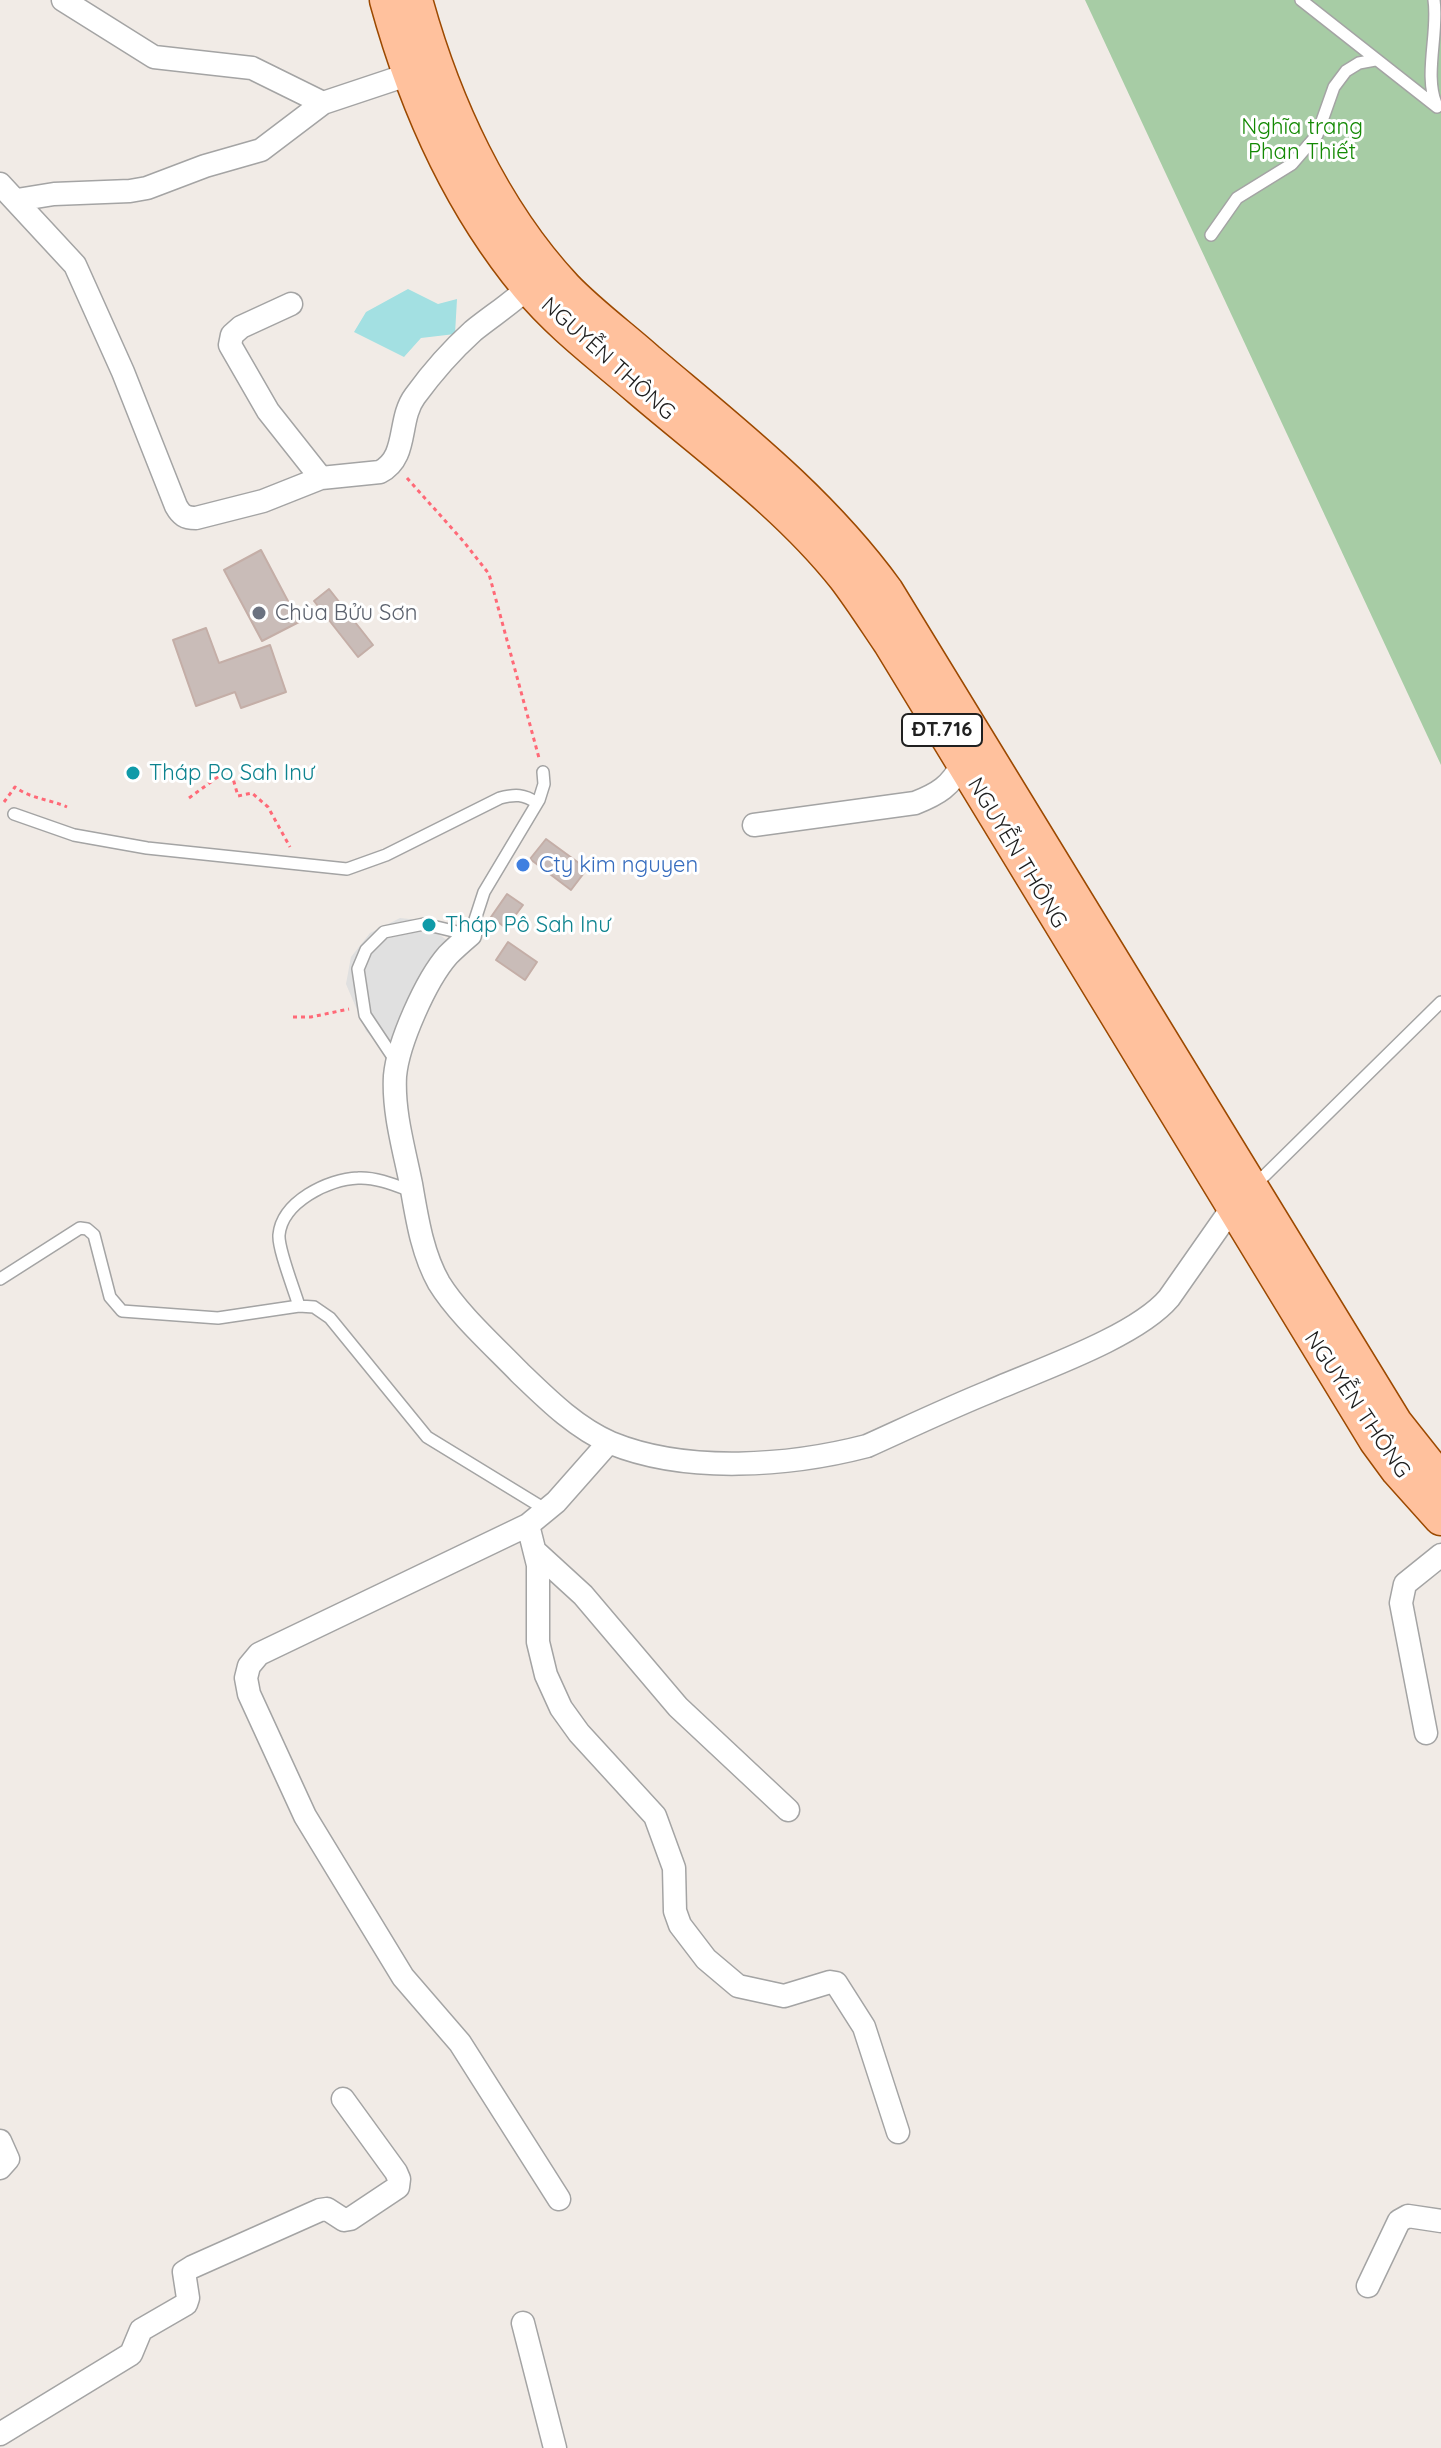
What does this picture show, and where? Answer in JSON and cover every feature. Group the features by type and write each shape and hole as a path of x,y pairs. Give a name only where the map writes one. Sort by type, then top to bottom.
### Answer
{"main road":[{"name":"NGUYỄN THÔNG","path":"387,0 410,74 456,177 502,252 578,301 807,499 863,559 907,623 1242,1198 1376,1440 1441,1518"},
{"name":"NGUYỄN THÔNG","path":"415,0 443,83 479,161 524,238 538,277 573,332 757,489 845,576 890,642 962,764 1242,1198 1395,1423 1441,1481"}],"street":[{"path":"63,0 154,57 252,68 323,103"},
{"path":"17,200 54,194 130,191 159,184 205,166 261,150 323,103 410,74"},
{"path":"0,184 75,265 123,372 181,515 196,518 263,501 321,478 380,472 394,463 414,397 463,341 538,277"},
{"path":"291,304 241,327 232,335 230,345 268,411 321,478"},
{"path":"754,825 915,803 946,788 962,764"},
{"path":"470,935 447,956 437,972 406,1032 397,1063 396,1094 418,1227 430,1264 453,1301 561,1412 609,1442 661,1458 714,1463 836,1454 867,1446 1074,1356 1141,1322 1169,1298 1242,1198"},
{"path":"559,2199 460,2043 403,1977 328,1856 298,1802 255,1710 246,1678 252,1660 259,1654 528,1525 548,1511 609,1442"},
{"path":"528,1525 536,1552 538,1642 546,1675 561,1708 579,1733 655,1816 674,1868 675,1911 680,1925 706,1959 738,1986 784,1996 830,1982 836,1983 864,2027 898,2132"},
{"path":"536,1552 583,1595 678,1707 788,1810"},
{"path":"1426,1733 1401,1603 1405,1584 1441,1555"},
{"path":"0,2434 131,2354 141,2330 186,2304 184,2272 192,2267 320,2210 327,2209 344,2220 350,2219 398,2187 396,2172 343,2099"},
{"path":"0,2141 8,2159 0,2168"},
{"path":"1368,2286 1399,2221 1415,2215 1441,2221"},
{"path":"523,2323 555,2448"}],"lane":[{"path":"1301,0 1439,110"},
{"path":"1434,0 1436,13 1431,87 1439,110"},
{"path":"1211,235 1237,198 1292,164 1317,135 1334,87 1346,71 1359,63 1375,60"},
{"path":"397,1063 365,1015 358,969 366,950 384,932 424,924 470,935 484,892 537,803 544,784 543,772"},
{"path":"10,813 74,835 147,848 347,869 386,855 500,798 516,794 537,803"},
{"path":"1242,1198 1441,1002"},
{"path":"299,1306 279,1237 284,1216 292,1206 305,1196 357,1178 384,1181 412,1191"},
{"path":"0,1279 66,1234 80,1228 94,1235 110,1297 122,1311 218,1318 299,1306 314,1307 330,1318 427,1437 548,1511"}],"path":[{"path":"394,463 489,574 543,772"},
{"path":"189,798 230,768 238,796 252,793 268,807 296,862"},
{"path":"10,813 3,803 15,787 26,796 67,807"},
{"path":"293,1017 346,1010"}],"green space":[{"name":"Nghĩa trang Phan Thiết","path":"1085,0 1441,0 1441,765"}],"shaded area":[{"path":"400,918 419,920 448,941 392,1057 366,1031 346,984 351,957 370,933"}],"water":[{"path":"408,289 438,304 457,299 455,334 421,338 404,357 354,332 366,312"}],"building":[{"path":"261,550 299,622 262,641 224,570"},
{"path":"329,589 373,645 358,657 314,601"},
{"path":"206,628 219,663 270,645 286,692 241,708 235,692 196,706 173,640"},
{"path":"546,839 587,869 571,890 530,859"},
{"path":"507,894 523,905 506,928 491,917"},
{"path":"508,942 537,962 525,980 496,960"}],"place":[{"name":"Chùa Bửu Sơn","path":"259,613"},
{"name":"Tháp Po Sah Inư","path":"133,773"},
{"name":"Cty kim nguyen","path":"523,865"},
{"name":"Tháp Pô Sah Inư","path":"429,925"}]}
